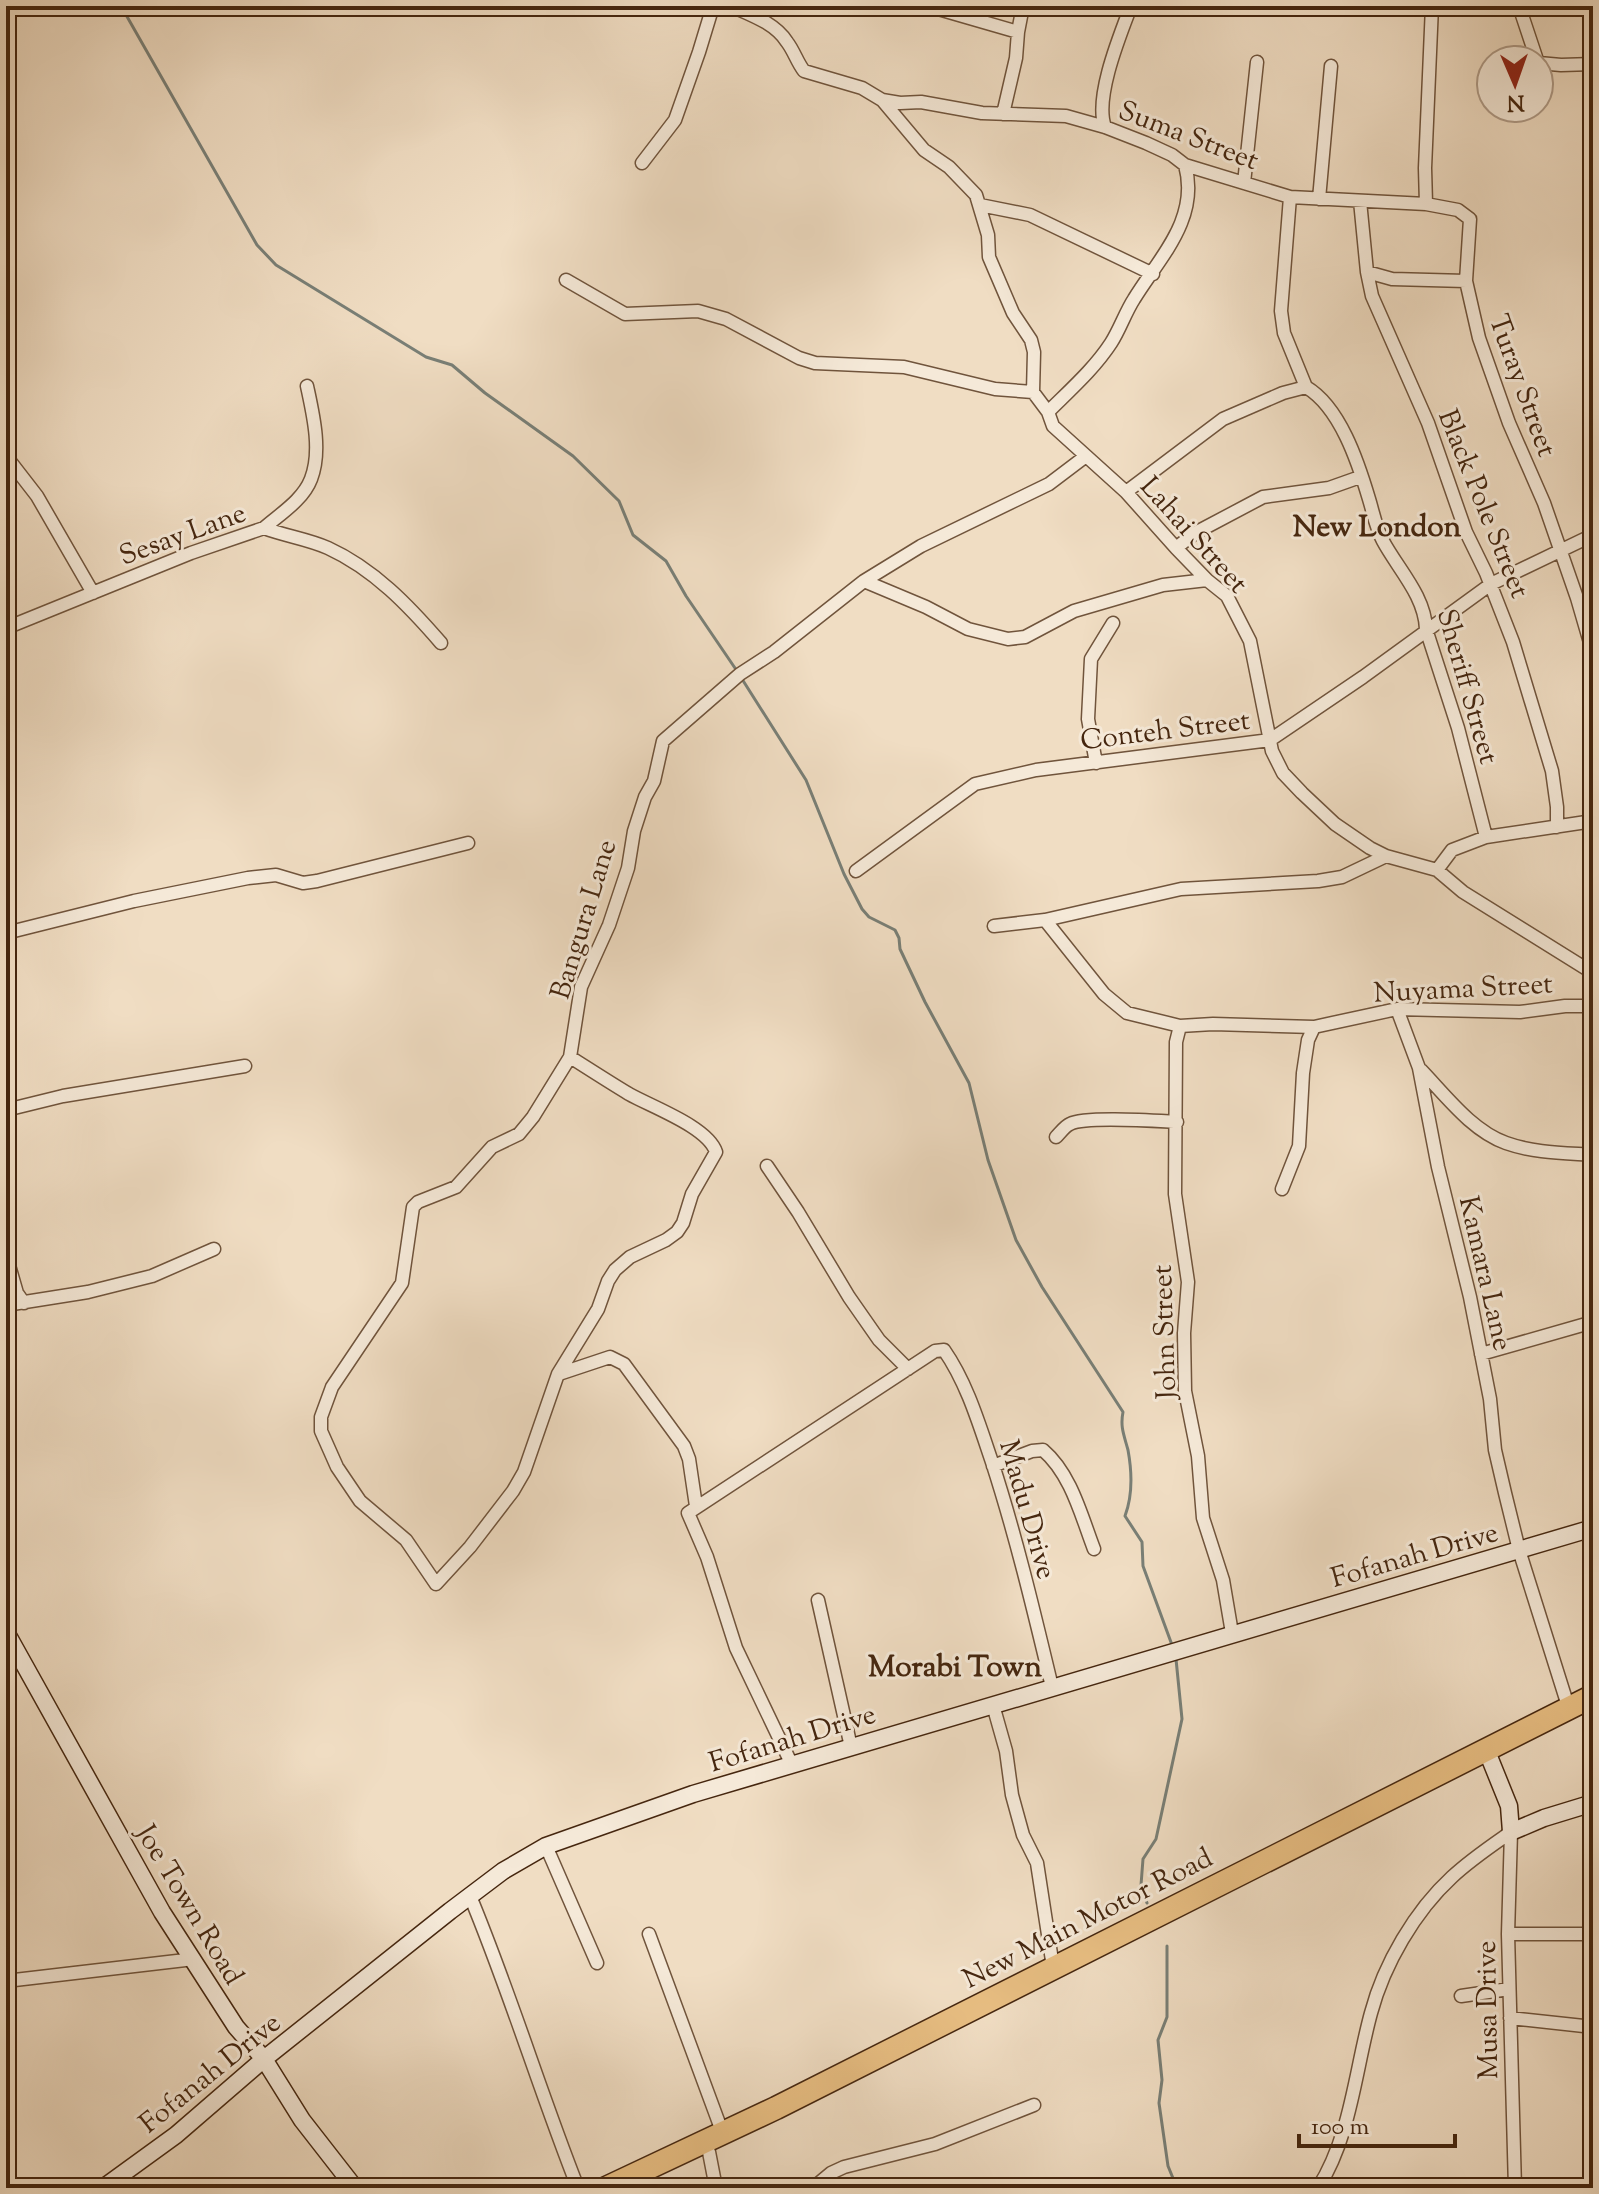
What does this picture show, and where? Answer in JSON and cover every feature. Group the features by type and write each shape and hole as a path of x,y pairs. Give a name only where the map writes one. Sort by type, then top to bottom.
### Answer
{"highway":[{"name":"New Main Motor Road","path":"629,2188 1053,1967 1593,1696"},
{"name":"New Main Motor Road","path":"606,2188 716,2143 1593,1707"}],"street":[{"path":"642,163 675,120 713,6"},
{"path":"731,6 777,31 787,41 804,71 862,88 882,100 924,150 949,167 976,195 988,235 989,257 1013,313 1031,340 1034,352 1033,392 1048,412 1092,368 1111,343 1134,298 1171,247 1183,215 1189,179 1185,165"},
{"path":"928,6 1018,32"},
{"path":"1003,114 1016,58 1023,6"},
{"path":"1105,127 1102,106 1110,69 1131,6"},
{"path":"1426,204 1432,6"},
{"path":"1519,6 1532,44"},
{"path":"1244,183 1257,62"},
{"path":"1555,64 1593,64"},
{"path":"1319,199 1331,66"},
{"name":"Suma Street","path":"882,100 946,105 982,113 1066,116 1105,127 1172,155 1185,165 1290,197 1426,204 1458,210 1470,219"},
{"path":"1126,492 1223,419 1283,393 1306,387 1284,333 1281,311 1290,197"},
{"name":"Black Pole Street","path":"1360,201 1372,296 1436,443 1466,532 1491,584 1513,642 1552,771 1557,827"},
{"path":"980,205 1030,215 1153,274"},
{"name":"Turay Street","path":"1470,219 1466,281 1479,338 1509,423 1544,503 1593,653"},
{"path":"1367,272 1392,279 1466,281"},
{"path":"566,280 625,314 698,311 726,319 799,358 815,363 904,367 995,389 1033,392"},
{"path":"264,528 292,505 311,480 315,461 314,419 307,386"},
{"name":"Sheriff Street","path":"1306,387 1319,394 1338,421 1381,538 1425,613 1426,629 1458,728 1486,837"},
{"name":"Lahai Street","path":"1048,412 1053,426 1126,492 1207,580 1227,596 1250,641 1272,751 1283,773 1302,793 1335,824 1386,856 1437,870 1463,892 1593,973"},
{"path":"6,456 37,496 93,593"},
{"name":"Bangura Lane","path":"558,1374 518,1482 470,1547 436,1584 406,1540 360,1501 321,1431 321,1417 332,1387 402,1283 413,1207 418,1202 456,1187 492,1147 519,1134 570,1057 581,987 609,925 628,868 634,831 645,797 654,781 663,741 740,674 774,652 864,581 921,546 1049,484 1086,456"},
{"path":"1176,548 1195,533 1263,497 1329,488 1360,477"},
{"name":"Sesay Lane","path":"6,628 191,553 264,528 328,548 362,567 399,596 441,643"},
{"name":"Conteh Street","path":"856,871 975,784 1036,770 1270,740 1491,584 1593,535"},
{"path":"864,581 968,629 1008,639 1034,633 1074,611 1163,585 1207,580"},
{"path":"1096,763 1088,719 1091,659 1113,623"},
{"path":"1437,870 1452,850 1486,837 1593,821"},
{"path":"6,933 134,901 248,878 276,875 303,883 317,881 468,843"},
{"path":"994,926 1045,920 1181,889 1342,877 1386,856"},
{"name":"Nuyama Street","path":"1045,920 1104,994 1127,1013 1180,1026 1314,1027 1397,1009 1520,1012 1593,1006"},
{"name":"Kamara Lane","path":"1397,1009 1419,1068 1438,1167 1470,1297 1490,1399 1495,1450 1519,1550 1569,1709"},
{"name":"John Street","path":"1180,1026 1176,1042 1175,1194 1188,1282 1184,1333 1185,1391 1198,1456 1203,1518 1223,1580 1232,1633"},
{"path":"1282,1189 1299,1146 1303,1073 1308,1040 1314,1027"},
{"path":"558,1374 594,1316 615,1270 630,1257 677,1232 692,1194 716,1152 715,1147 694,1128 628,1093 570,1057"},
{"path":"6,1110 63,1096 245,1066"},
{"path":"1419,1068 1463,1113 1504,1142 1530,1149 1593,1155"},
{"path":"1056,1137 1070,1123 1086,1121 1138,1119 1177,1122"},
{"path":"767,1166 864,1319 879,1340 908,1369 688,1513 707,1557 736,1648 792,1765"},
{"path":"6,1305 88,1292 152,1276 214,1249"},
{"path":"6,1255 17,1293 24,1303"},
{"path":"1481,1354 1593,1322"},
{"name":"Madu Drive","path":"908,1369 935,1351 944,1350 953,1363 978,1419 1013,1527 1052,1687"},
{"path":"558,1374 610,1357 624,1364 684,1446 696,1506"},
{"path":"993,1466 1032,1451 1043,1450 1054,1460 1075,1497 1094,1549"},
{"name":"Fofanah Drive","path":"103,2188 176,2135 264,2059 470,1896 503,1871 546,1846 647,1809 851,1747 1593,1528"},
{"path":"818,1600 851,1747"},
{"name":"Joe Town Road","path":"6,1632 162,1912 236,2027 264,2059 302,2120 355,2188"},
{"path":"993,1705 1023,1835 1037,1863 1053,1967"},
{"path":"1490,1759 1509,1806 1511,1832"},
{"path":"1318,2188 1337,2151 1371,2010 1387,1971 1428,1904 1452,1877 1511,1832 1593,1803"},
{"name":"Musa Drive","path":"1511,1832 1508,1934 1515,2188"},
{"path":"546,1846 597,1963"},
{"path":"470,1896 497,1961 550,2118 578,2188"},
{"path":"649,1934 716,2143 716,2188"},
{"path":"1508,1934 1593,1934"},
{"path":"6,1981 194,1959"},
{"path":"1461,1996 1509,1989"},
{"path":"1510,2018 1593,2027"},
{"path":"813,2188 844,2167 935,2144 1034,2105"}],"waterway":[{"path":"121,6 257,245 276,265 426,357 452,365 485,393 573,456 619,501 633,535 666,561 737,671"},
{"path":"742,679 806,780 844,874 862,909 869,917 895,930 900,949 925,1002 969,1083 988,1160 1016,1240 1042,1287 1123,1412 1122,1427 1131,1475 1131,1492 1125,1516 1142,1542 1143,1566 1172,1645"},
{"path":"1147,1903 1141,1885 1143,1859 1156,1839 1182,1719 1176,1659"},
{"path":"1167,1946 1167,2017 1158,2040 1162,2080 1159,2103 1168,2166 1177,2188"}],"district":[{"name":"New London","path":"1377,526"},
{"name":"Morabi Town","path":"955,1666"}]}
